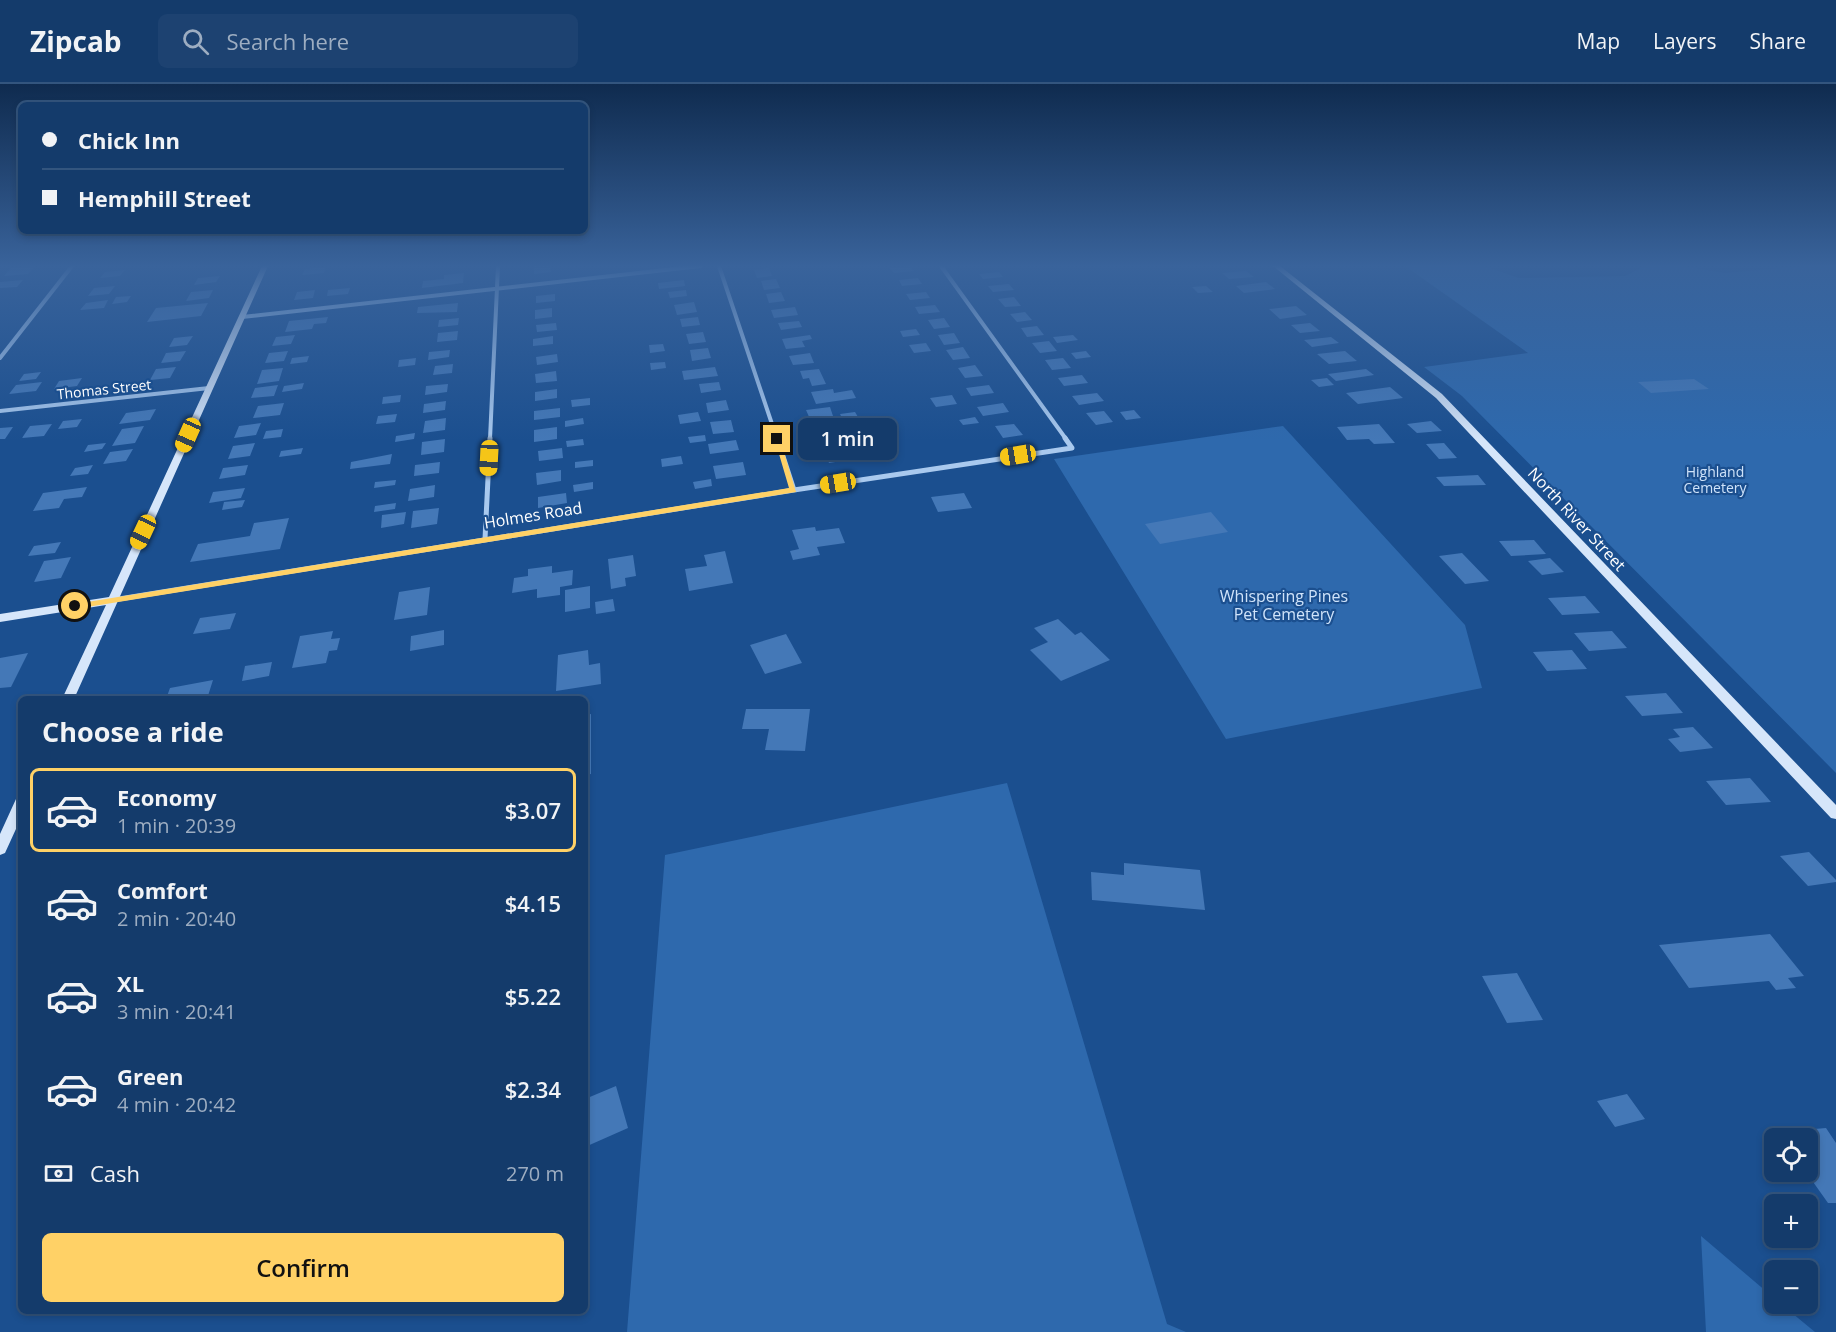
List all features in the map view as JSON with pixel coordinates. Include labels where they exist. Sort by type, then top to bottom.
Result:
[{"type":"main road","points":[[69,696],[239,324]]},
{"type":"main road","name":"North River Street","points":[[1349,324],[1439,396],[1836,813]]},
{"type":"main road","name":"Holmes Road","points":[[0,618],[113,600]]},
{"type":"main road","points":[[0,849],[18,809]]},
{"type":"street","points":[[0,358],[26,324]]},
{"type":"street","points":[[485,539],[495,324]]},
{"type":"street","points":[[738,324],[794,490]]},
{"type":"street","name":"Holmes Road","points":[[113,600],[794,490],[1072,448],[983,324]]},
{"type":"street","name":"Thomas Street","points":[[0,411],[209,388]]},
{"type":"green space","name":"Highland Cemetery","points":[[1487,324],[1836,324],[1836,773],[1462,396],[1424,367],[1528,353]]},
{"type":"green space","name":"Whispering Pines Pet Cemetery","points":[[1283,426],[1465,625],[1482,688],[1226,739],[1054,459]]},
{"type":"green space","points":[[1007,783],[1167,1324],[1186,1332],[627,1332],[665,855]]},
{"type":"green space","points":[[1701,1236],[1764,1290],[1764,1314],[1793,1314],[1815,1332],[1706,1332]]},
{"type":"building","points":[[288,324],[314,324],[312,329],[285,332]]},
{"type":"building","points":[[438,324],[458,324],[458,325],[438,327]]},
{"type":"building","points":[[556,324],[557,330],[537,332],[536,325]]},
{"type":"building","points":[[681,324],[700,325],[682,327]]},
{"type":"building","points":[[779,324],[801,324],[802,327],[781,330]]},
{"type":"building","points":[[931,324],[948,324],[950,327],[934,329]]},
{"type":"building","points":[[1312,324],[1320,331],[1300,333],[1291,325]]},
{"type":"building","points":[[1037,326],[1044,335],[1027,337],[1021,328]]},
{"type":"building","points":[[916,329],[920,335],[903,337],[900,331]]},
{"type":"building","points":[[458,331],[457,340],[437,342],[438,333]]},
{"type":"building","points":[[703,332],[706,342],[689,344],[686,334]]},
{"type":"building","points":[[954,333],[960,343],[944,345],[938,335]]},
{"type":"building","points":[[295,335],[291,344],[272,346],[276,337]]},
{"type":"building","points":[[810,335],[812,339],[802,341],[805,347],[786,349],[782,339]]},
{"type":"building","points":[[1073,335],[1078,340],[1057,343],[1053,337]]},
{"type":"building","points":[[193,336],[187,345],[169,347],[174,338]]},
{"type":"building","points":[[553,336],[553,344],[533,346],[533,339]]},
{"type":"building","points":[[1331,337],[1339,343],[1312,347],[1304,340]]},
{"type":"building","points":[[1049,341],[1057,351],[1040,353],[1032,343]]},
{"type":"building","points":[[926,343],[931,351],[914,353],[909,345]]},
{"type":"building","points":[[663,344],[665,351],[650,353],[649,345]]},
{"type":"building","points":[[963,347],[970,358],[953,360],[946,350]]},
{"type":"building","points":[[708,348],[711,358],[692,361],[690,350]]},
{"type":"building","points":[[450,350],[449,357],[428,360],[429,352]]},
{"type":"building","points":[[186,351],[180,361],[161,363],[166,353]]},
{"type":"building","points":[[288,351],[284,361],[265,363],[269,353]]},
{"type":"building","points":[[1086,351],[1091,357],[1076,359],[1071,353]]},
{"type":"building","points":[[1345,351],[1357,361],[1329,364],[1317,354]]},
{"type":"building","points":[[810,353],[814,363],[793,365],[789,356]]},
{"type":"building","points":[[557,354],[558,362],[537,365],[536,357]]},
{"type":"building","points":[[309,356],[307,362],[290,364],[292,358]]},
{"type":"building","points":[[416,358],[415,365],[398,367],[399,360]]},
{"type":"building","points":[[1063,358],[1071,368],[1052,370],[1045,360]]},
{"type":"building","points":[[665,362],[666,368],[651,370],[650,363]]},
{"type":"building","points":[[453,364],[452,373],[433,375],[435,366]]},
{"type":"building","points":[[975,365],[983,376],[965,378],[958,368]]},
{"type":"building","points":[[176,367],[170,378],[150,380],[156,369]]},
{"type":"building","points":[[715,367],[718,376],[684,380],[682,371]]},
{"type":"building","points":[[283,368],[279,381],[257,384],[262,370]]},
{"type":"building","points":[[819,369],[826,384],[812,386],[809,378],[803,379],[800,371]]},
{"type":"building","points":[[1366,369],[1374,375],[1336,381],[1328,374]]},
{"type":"building","points":[[556,371],[557,381],[536,383],[535,374]]},
{"type":"building","points":[[41,372],[36,379],[19,381],[24,374]]},
{"type":"building","points":[[1082,375],[1088,383],[1064,386],[1058,378]]},
{"type":"building","points":[[82,378],[77,386],[54,389],[59,381]]},
{"type":"building","points":[[1327,378],[1334,385],[1319,387],[1311,380]]},
{"type":"building","points":[[1694,379],[1709,389],[1651,393],[1638,382]]},
{"type":"building","points":[[42,382],[36,391],[9,394],[16,385]]},
{"type":"building","points":[[719,382],[721,390],[701,393],[699,384]]},
{"type":"building","points":[[304,383],[302,389],[282,392],[284,386]]},
{"type":"building","points":[[448,384],[447,392],[425,395],[426,386]]},
{"type":"building","points":[[278,385],[274,396],[251,398],[255,388]]},
{"type":"building","points":[[989,385],[994,393],[971,396],[966,388]]},
{"type":"building","points":[[1390,387],[1403,398],[1358,404],[1346,393]]},
{"type":"building","points":[[557,389],[557,398],[535,401],[535,392]]},
{"type":"building","points":[[833,389],[834,393],[852,390],[856,398],[816,404],[811,392]]},
{"type":"building","points":[[1097,393],[1104,401],[1079,405],[1072,396]]},
{"type":"building","points":[[401,395],[400,402],[382,404],[383,397]]},
{"type":"building","points":[[952,395],[957,404],[936,407],[930,398]]},
{"type":"building","points":[[590,398],[590,405],[572,407],[571,400]]},
{"type":"building","points":[[726,400],[729,410],[708,413],[706,403]]},
{"type":"building","points":[[446,401],[445,410],[423,413],[424,404]]},
{"type":"building","points":[[284,403],[280,415],[253,418],[258,406]]},
{"type":"building","points":[[1003,403],[1009,412],[983,416],[977,407]]},
{"type":"building","points":[[830,407],[833,416],[810,419],[806,410]]},
{"type":"building","points":[[560,408],[560,417],[534,420],[534,411]]},
{"type":"building","points":[[156,409],[150,420],[119,424],[126,413]]},
{"type":"building","points":[[1134,410],[1141,418],[1126,420],[1120,412]]},
{"type":"building","points":[[1104,411],[1113,422],[1096,425],[1086,413]]},
{"type":"building","points":[[698,412],[701,421],[680,424],[678,415]]},
{"type":"building","points":[[855,412],[858,417],[843,420],[840,414]]},
{"type":"building","points":[[397,414],[395,422],[376,424],[378,416]]},
{"type":"building","points":[[975,417],[979,423],[963,425],[959,420]]},
{"type":"building","points":[[446,418],[445,430],[423,433],[425,421]]},
{"type":"building","points":[[583,418],[584,424],[565,427],[565,421]]},
{"type":"building","points":[[82,419],[77,427],[58,429],[63,421]]},
{"type":"building","points":[[731,420],[734,432],[713,434],[710,422]]},
{"type":"building","points":[[1431,421],[1442,431],[1417,433],[1407,424]]},
{"type":"building","points":[[261,423],[256,435],[234,438],[239,426]]},
{"type":"building","points":[[52,424],[44,436],[22,438],[30,426]]},
{"type":"building","points":[[1014,424],[1023,435],[1003,438],[995,426]]},
{"type":"building","points":[[1379,424],[1395,443],[1374,444],[1369,439],[1347,440],[1337,427]]},
{"type":"building","points":[[144,426],[135,443],[112,446],[122,429]]},
{"type":"building","points":[[835,426],[839,437],[821,439],[816,428]]},
{"type":"building","points":[[13,427],[5,439],[0,439],[0,428]]},
{"type":"building","points":[[557,427],[557,439],[534,442],[534,430]]},
{"type":"building","points":[[283,429],[281,437],[263,439],[266,431]]},
{"type":"building","points":[[862,432],[865,438],[849,441],[846,435]]},
{"type":"building","points":[[415,433],[414,439],[395,442],[396,436]]},
{"type":"building","points":[[705,435],[706,441],[690,443],[688,437]]},
{"type":"building","points":[[445,439],[444,452],[421,455],[422,442]]},
{"type":"building","points":[[583,439],[584,445],[567,447],[566,441]]},
{"type":"building","points":[[736,440],[739,450],[710,454],[708,444]]},
{"type":"building","points":[[106,443],[102,449],[84,452],[88,445]]},
{"type":"building","points":[[255,443],[250,456],[228,459],[233,446]]},
{"type":"building","points":[[1444,443],[1457,458],[1439,459],[1426,444]]},
{"type":"building","points":[[842,446],[848,460],[829,463],[823,449]]},
{"type":"building","points":[[303,448],[301,454],[279,457],[281,451]]},
{"type":"building","points":[[562,448],[563,458],[539,461],[538,451]]},
{"type":"building","points":[[882,448],[886,456],[868,459],[865,451]]},
{"type":"building","points":[[133,449],[126,461],[103,464],[110,452]]},
{"type":"building","points":[[392,454],[390,464],[350,469],[351,462]]},
{"type":"building","points":[[681,456],[683,464],[662,467],[661,459]]},
{"type":"building","points":[[593,460],[593,466],[575,468],[575,462]]},
{"type":"building","points":[[440,462],[439,473],[414,476],[415,465]]},
{"type":"building","points":[[743,462],[746,475],[716,479],[713,466]]},
{"type":"building","points":[[93,465],[88,474],[70,476],[75,468]]},
{"type":"building","points":[[248,465],[245,475],[219,479],[223,468]]},
{"type":"building","points":[[561,470],[561,481],[537,485],[536,473]]},
{"type":"building","points":[[1478,475],[1486,485],[1444,486],[1436,477]]},
{"type":"building","points":[[711,479],[712,486],[695,489],[693,482]]},
{"type":"building","points":[[396,480],[395,485],[374,488],[375,482]]},
{"type":"building","points":[[593,482],[593,489],[574,492],[573,485]]},
{"type":"building","points":[[435,485],[434,497],[408,501],[410,489]]},
{"type":"building","points":[[87,487],[82,497],[64,499],[59,508],[33,511],[43,493]]},
{"type":"building","points":[[245,488],[241,498],[209,503],[213,492]]},
{"type":"building","points":[[566,493],[567,503],[538,508],[538,497]]},
{"type":"building","points":[[964,493],[972,508],[938,512],[931,497]]},
{"type":"building","points":[[245,500],[242,507],[222,510],[224,502]]},
{"type":"building","points":[[396,503],[395,509],[374,512],[375,506]]},
{"type":"building","points":[[439,508],[437,524],[411,528],[413,511]]},
{"type":"building","points":[[406,512],[404,524],[381,528],[382,515]]},
{"type":"building","points":[[1211,512],[1228,532],[1160,544],[1145,524]]},
{"type":"building","points":[[289,518],[280,549],[190,562],[198,544],[250,536],[254,523]]},
{"type":"building","points":[[815,527],[816,531],[839,528],[845,543],[817,547],[820,555],[793,560],[790,551],[799,549],[792,530]]},
{"type":"building","points":[[1534,540],[1546,554],[1511,556],[1499,541]]},
{"type":"building","points":[[61,542],[55,553],[28,556],[34,546]]},
{"type":"building","points":[[725,551],[733,583],[689,591],[685,569],[707,566],[704,555]]},
{"type":"building","points":[[1462,553],[1489,581],[1465,584],[1439,556]]},
{"type":"building","points":[[633,555],[636,576],[625,578],[626,586],[611,589],[608,559]]},
{"type":"building","points":[[71,557],[61,578],[34,582],[44,561]]},
{"type":"building","points":[[1550,558],[1564,572],[1542,575],[1528,561]]},
{"type":"building","points":[[552,566],[552,573],[573,570],[572,585],[560,587],[560,595],[537,598],[537,589],[512,593],[514,578],[528,576],[528,569]]},
{"type":"building","points":[[590,586],[590,608],[565,612],[565,590]]},
{"type":"building","points":[[430,587],[427,615],[394,620],[399,592]]},
{"type":"building","points":[[1585,596],[1600,613],[1562,615],[1548,598]]},
{"type":"building","points":[[613,599],[615,611],[596,614],[595,602]]},
{"type":"building","points":[[236,613],[230,629],[193,634],[200,618]]},
{"type":"building","points":[[1058,619],[1075,635],[1081,632],[1110,660],[1061,681],[1030,650],[1048,642],[1034,628]]},
{"type":"building","points":[[444,630],[444,645],[410,651],[411,636]]},
{"type":"building","points":[[333,631],[331,639],[340,638],[337,650],[329,651],[326,663],[292,668],[300,636]]},
{"type":"building","points":[[1612,631],[1627,648],[1589,651],[1574,633]]},
{"type":"building","points":[[786,634],[802,663],[765,674],[750,645]]},
{"type":"building","points":[[588,650],[589,665],[600,663],[601,684],[556,691],[558,655]]},
{"type":"building","points":[[1572,650],[1587,669],[1547,671],[1533,652]]},
{"type":"building","points":[[28,653],[11,687],[0,688],[0,658]]},
{"type":"building","points":[[272,662],[269,676],[242,681],[245,666]]},
{"type":"building","points":[[213,680],[208,696],[167,696],[170,688]]},
{"type":"building","points":[[1666,693],[1683,713],[1642,716],[1625,696]]},
{"type":"building","points":[[746,709],[810,709],[805,751],[765,750],[769,729],[742,729]]},
{"type":"building","points":[[588,714],[591,714],[591,774],[588,774]]},
{"type":"building","points":[[1693,727],[1713,748],[1680,752],[1668,739],[1680,737],[1673,729]]},
{"type":"building","points":[[1750,778],[1771,802],[1726,805],[1706,781]]},
{"type":"building","points":[[1809,852],[1836,882],[1808,886],[1780,856]]},
{"type":"building","points":[[1124,863],[1200,870],[1205,910],[1092,900],[1091,872],[1124,875]]},
{"type":"building","points":[[1770,934],[1804,976],[1788,978],[1796,988],[1776,990],[1769,981],[1689,988],[1659,945]]},
{"type":"building","points":[[1517,973],[1543,1020],[1507,1023],[1482,976]]},
{"type":"building","points":[[616,1086],[628,1128],[588,1146],[588,1098]]},
{"type":"building","points":[[1627,1094],[1645,1119],[1615,1127],[1597,1101]]},
{"type":"building","points":[[1826,1128],[1836,1143],[1836,1203],[1828,1203],[1813,1182],[1818,1182],[1818,1129]]},
{"type":"route","points":[[75,606],[794,490],[777,439]]}]
